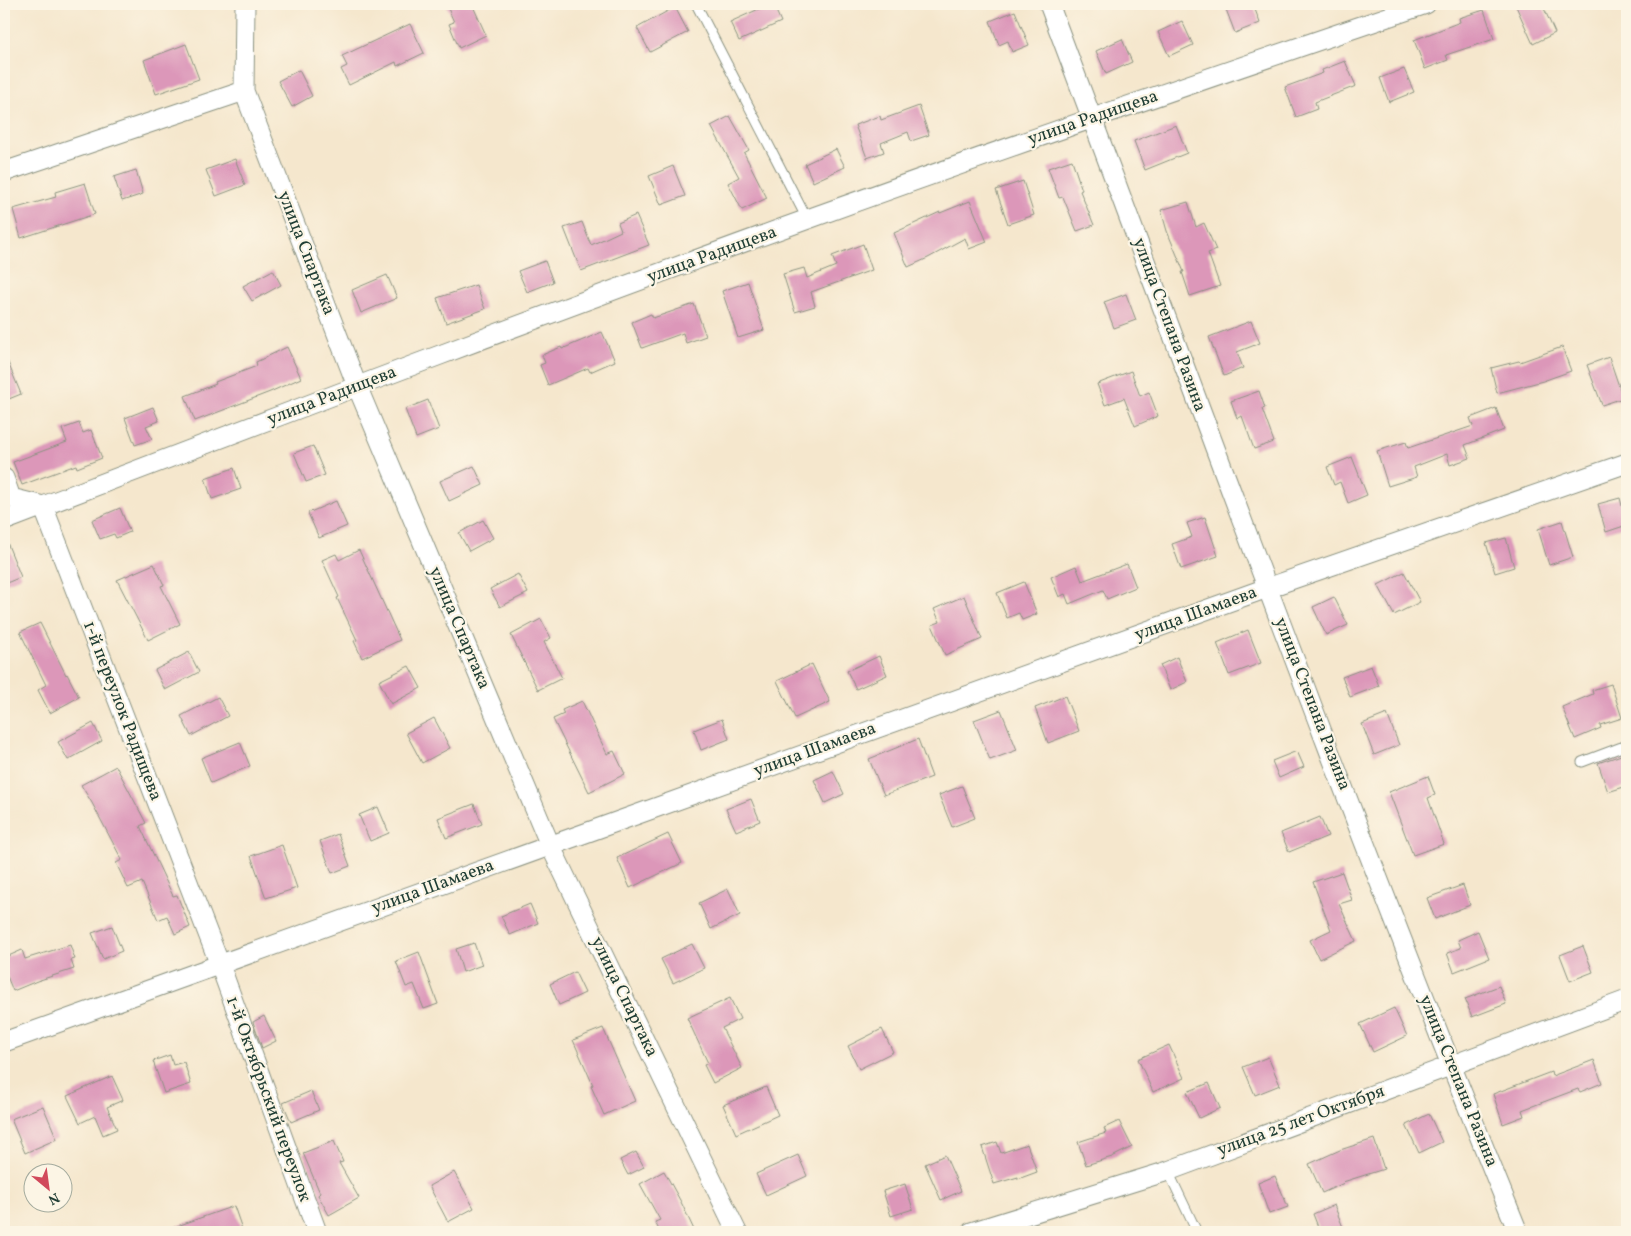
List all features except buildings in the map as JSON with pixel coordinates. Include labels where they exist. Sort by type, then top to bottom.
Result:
[{"type":"street","name":"улица Спартака","points":[[245,4],[244,91],[358,386],[550,845],[737,1232]]},
{"type":"street","name":"улица Степана Разина","points":[[1049,4],[1450,1066],[1518,1232]]},
{"type":"street","name":"улица Радищева","points":[[4,521],[358,386],[807,219],[1092,118],[1426,4]]},
{"type":"street","points":[[4,172],[244,91]]},
{"type":"street","name":"улица Шамаева","points":[[4,1042],[1268,588],[1627,464]]},
{"type":"street","points":[[4,478],[11,498],[43,506]]},
{"type":"street","name":"1-й переулок Радищева","points":[[43,506],[220,965]]},
{"type":"street","name":"1-й Октябрьский переулок","points":[[220,965],[317,1232]]},
{"type":"street","name":"улица 25 лет Октября","points":[[971,1232],[1168,1171],[1627,1000]]},
{"type":"lane","points":[[696,4],[807,219]]},
{"type":"lane","points":[[1582,762],[1627,745]]},
{"type":"lane","points":[[1168,1171],[1197,1232]]}]
